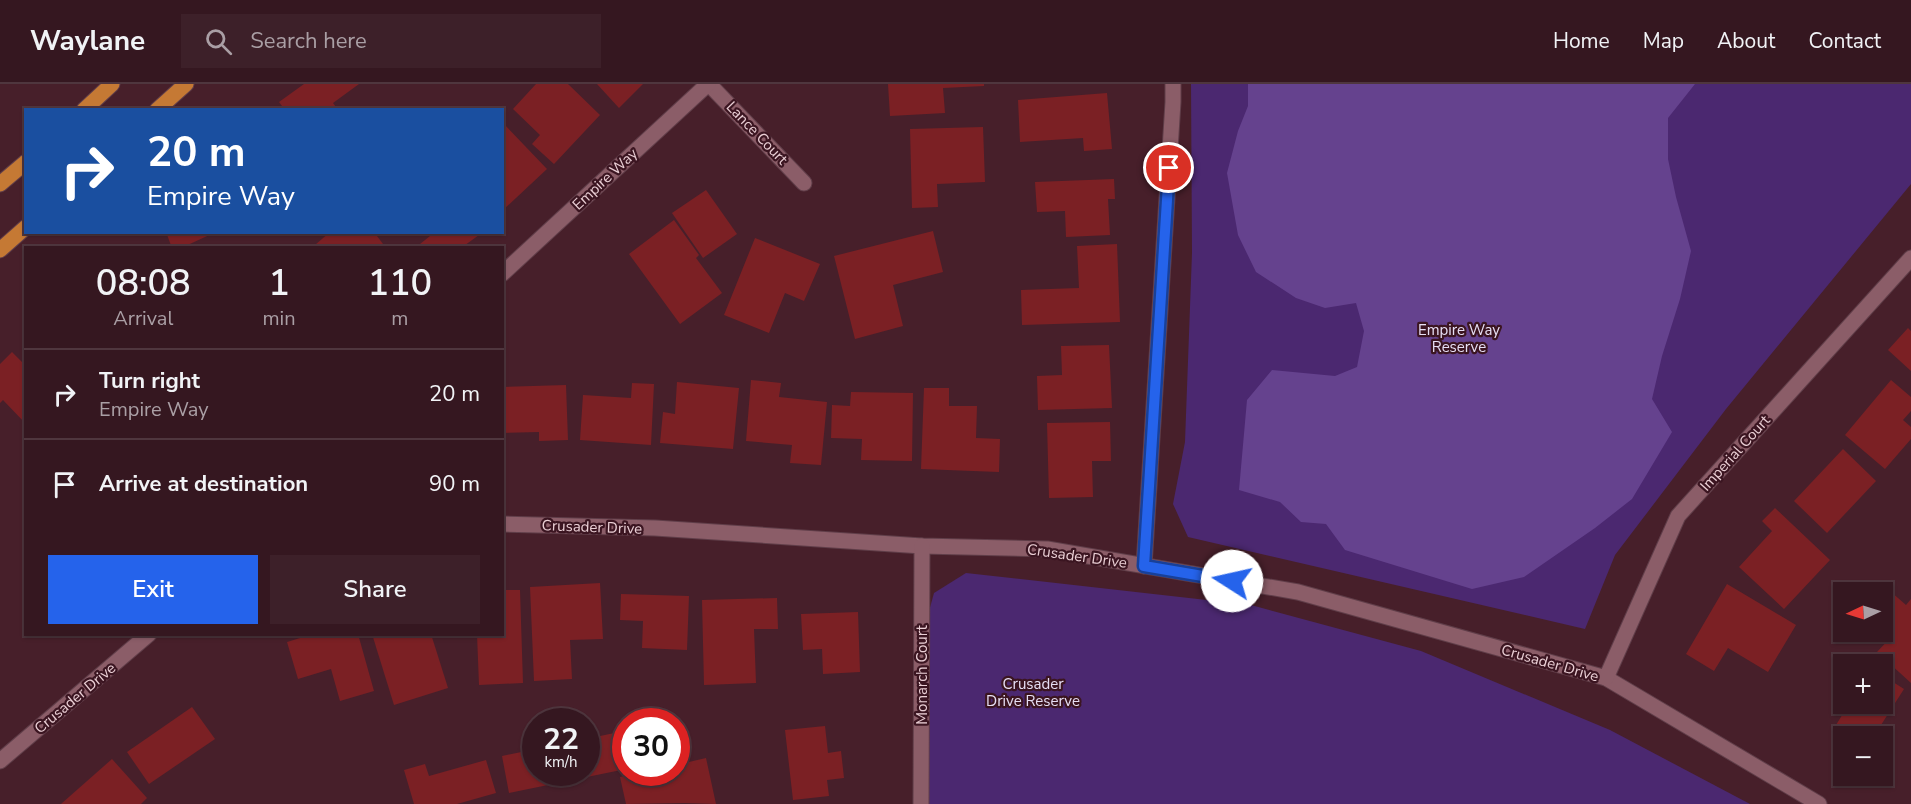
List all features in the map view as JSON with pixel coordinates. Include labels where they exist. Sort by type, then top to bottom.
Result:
[{"type":"main road","points":[[86,108],[112,84]]},
{"type":"main road","points":[[159,108],[186,84]]},
{"type":"main road","points":[[0,184],[24,164]]},
{"type":"main road","points":[[0,250],[24,229]]},
{"type":"street","name":"Lance Court","points":[[709,84],[804,183]]},
{"type":"street","name":"Empire Way","points":[[504,272],[709,84]]},
{"type":"street","points":[[1144,566],[1173,84]]},
{"type":"street","name":"Imperial Court","points":[[1606,678],[1678,516],[1911,258]]},
{"type":"street","name":"Crusader Drive","points":[[504,524],[655,528],[922,546],[1047,549],[1298,592],[1606,678],[1819,804]]},
{"type":"street","name":"Monarch Court","points":[[921,804],[922,546]]},
{"type":"street","name":"Crusader Drive","points":[[0,761],[147,636]]},
{"type":"green space","name":"Empire Way Reserve","points":[[1191,84],[1911,84],[1911,184],[1726,409],[1615,555],[1585,629],[1188,537],[1173,504],[1185,442],[1192,253]]},
{"type":"green space","name":"Empire Way Reserve","points":[[1248,84],[1695,84],[1668,118],[1668,159],[1691,251],[1652,399],[1672,432],[1632,499],[1595,528],[1524,577],[1472,589],[1345,550],[1326,524],[1301,522],[1280,502],[1239,490],[1247,400],[1272,370],[1335,376],[1357,367],[1364,331],[1356,303],[1325,308],[1296,298],[1256,272],[1238,235],[1227,173],[1238,131],[1248,106]]},
{"type":"green space","name":"Crusader Drive Reserve","points":[[966,573],[1251,605],[1421,651],[1610,730],[1750,804],[922,804],[920,644],[934,593]]},
{"type":"building","points":[[304,84],[359,84],[333,103],[337,108],[284,108],[279,102]]},
{"type":"building","points":[[536,84],[568,84],[600,115],[554,164],[532,144],[540,135],[513,109]]},
{"type":"building","points":[[597,84],[643,84],[619,108]]},
{"type":"building","points":[[888,84],[984,84],[984,86],[943,88],[945,113],[890,116]]},
{"type":"building","points":[[1107,93],[1112,149],[1084,151],[1083,138],[1020,142],[1018,100]]},
{"type":"building","points":[[504,124],[547,169],[504,209]]},
{"type":"building","points":[[983,127],[985,182],[937,184],[938,207],[912,208],[910,129]]},
{"type":"building","points":[[1114,179],[1115,199],[1108,199],[1110,235],[1066,237],[1065,211],[1037,212],[1035,182]]},
{"type":"building","points":[[706,190],[737,234],[703,258],[672,213]]},
{"type":"building","points":[[674,220],[699,255],[696,258],[722,293],[680,324],[629,254]]},
{"type":"building","points":[[933,231],[943,272],[893,285],[903,326],[855,339],[834,256]]},
{"type":"building","points":[[167,234],[212,234],[185,246],[171,246]]},
{"type":"building","points":[[328,234],[376,234],[384,246],[316,246]]},
{"type":"building","points":[[429,234],[479,235],[464,246],[418,246],[430,236]]},
{"type":"building","points":[[755,238],[820,264],[804,301],[785,293],[769,333],[724,315]]},
{"type":"building","points":[[1117,244],[1120,322],[1022,325],[1021,290],[1079,288],[1077,246]]},
{"type":"building","points":[[1908,328],[1911,331],[1911,371],[1888,350]]},
{"type":"building","points":[[1109,345],[1112,408],[1038,410],[1037,376],[1062,375],[1061,346]]},
{"type":"building","points":[[12,352],[24,364],[24,422],[3,400],[0,403],[0,364]]},
{"type":"building","points":[[751,380],[781,383],[779,397],[827,402],[821,465],[790,463],[792,445],[746,441]]},
{"type":"building","points":[[1891,380],[1911,397],[1911,411],[1903,420],[1911,427],[1911,439],[1885,469],[1845,435]]},
{"type":"building","points":[[677,382],[739,388],[733,449],[660,443],[663,412],[675,414]]},
{"type":"building","points":[[632,383],[654,384],[651,445],[580,440],[583,395],[631,398]]},
{"type":"building","points":[[566,385],[568,440],[539,441],[539,432],[504,433],[504,387]]},
{"type":"building","points":[[924,388],[949,388],[949,406],[977,406],[976,438],[1000,439],[999,472],[921,469]]},
{"type":"building","points":[[851,392],[913,393],[912,461],[861,460],[862,439],[831,438],[832,405],[850,406]]},
{"type":"building","points":[[1110,422],[1111,461],[1092,461],[1093,497],[1049,498],[1047,423]]},
{"type":"building","points":[[1843,449],[1876,481],[1827,533],[1794,501]]},
{"type":"building","points":[[1775,508],[1830,560],[1784,609],[1739,567],[1772,531],[1762,521]]},
{"type":"building","points":[[600,583],[603,639],[570,640],[572,679],[534,681],[530,587]]},
{"type":"building","points":[[1727,584],[1796,625],[1768,672],[1728,648],[1714,671],[1686,654]]},
{"type":"building","points":[[504,590],[520,590],[523,683],[479,685],[477,636],[504,636]]},
{"type":"building","points":[[621,594],[689,596],[687,650],[642,648],[643,621],[620,620]]},
{"type":"building","points":[[1893,594],[1906,605],[1911,599],[1911,683],[1893,667],[1893,654],[1877,652],[1886,642],[1893,642]]},
{"type":"building","points":[[777,598],[778,629],[754,629],[756,683],[704,685],[702,600]]},
{"type":"building","points":[[858,612],[860,672],[823,674],[822,649],[803,650],[801,614]]},
{"type":"building","points":[[306,636],[359,636],[374,691],[340,701],[331,669],[298,679],[287,642]]},
{"type":"building","points":[[373,636],[432,636],[448,688],[394,705]]},
{"type":"building","points":[[1893,682],[1904,689],[1893,706]]},
{"type":"building","points":[[192,707],[215,739],[149,784],[127,752]]},
{"type":"building","points":[[1843,714],[1888,714],[1880,726],[1836,725]]},
{"type":"building","points":[[825,726],[828,753],[841,751],[844,778],[827,780],[829,796],[793,800],[785,730]]},
{"type":"building","points":[[612,733],[612,772],[600,774],[600,736]]},
{"type":"building","points":[[522,752],[522,786],[543,786],[509,793],[502,756]]},
{"type":"building","points":[[706,758],[716,804],[626,804],[622,786],[690,786],[690,762]]},
{"type":"building","points":[[112,759],[147,798],[141,804],[61,804]]},
{"type":"building","points":[[486,760],[496,793],[457,804],[414,804],[404,770],[425,764],[429,776]]},
{"type":"route","points":[[1169,168],[1144,566],[1232,581]]}]
